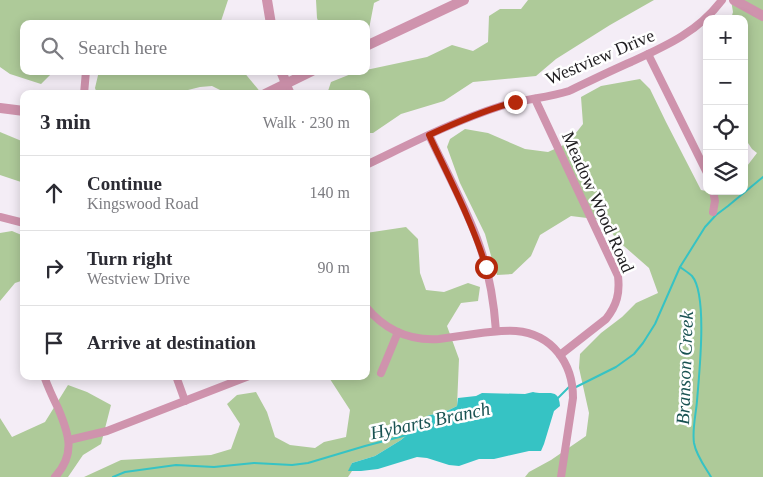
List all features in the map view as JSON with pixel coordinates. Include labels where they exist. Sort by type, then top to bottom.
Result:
[{"type":"street","points":[[267,0],[270,20]]},
{"type":"street","points":[[370,44],[464,0]]},
{"type":"street","name":"Westview Drive","points":[[370,162],[453,124],[494,108],[569,91],[672,43],[695,28],[722,0]]},
{"type":"street","points":[[734,0],[763,16]]},
{"type":"street","points":[[648,54],[703,164]]},
{"type":"street","points":[[84,90],[86,75]]},
{"type":"street","points":[[283,75],[289,90]]},
{"type":"street","points":[[273,90],[304,75]]},
{"type":"street","name":"Meadow Wood Road","points":[[535,99],[618,276],[619,285],[616,303],[612,312],[606,319],[560,355]]},
{"type":"street","points":[[0,108],[20,110]]},
{"type":"street","points":[[429,135],[479,244],[492,294],[496,332]]},
{"type":"street","points":[[713,212],[714,195]]},
{"type":"street","points":[[0,217],[20,222]]},
{"type":"street","points":[[370,311],[378,320],[398,332],[411,337],[430,340],[516,331],[534,335],[550,345],[560,355],[568,370],[573,388],[561,477]]},
{"type":"street","points":[[381,372],[398,332]]},
{"type":"street","points":[[46,380],[65,425],[69,440],[67,459],[55,477]]},
{"type":"street","points":[[177,380],[185,401]]},
{"type":"street","points":[[69,440],[107,431],[239,380]]},
{"type":"green space","points":[[0,0],[228,0],[221,20],[20,20],[20,75],[50,75],[41,84],[10,74],[0,67]]},
{"type":"green space","points":[[316,0],[380,0],[374,3],[370,24],[370,20],[318,20]]},
{"type":"green space","points":[[528,0],[654,0],[556,59],[536,76],[473,82],[444,101],[401,114],[373,133],[370,133],[370,90],[328,90],[331,82],[348,75],[370,75],[370,69],[427,57],[452,45],[473,51],[488,42],[489,16],[500,9],[521,9]]},
{"type":"green space","points":[[731,0],[763,0],[763,477],[525,477],[529,472],[551,460],[586,436],[589,413],[579,368],[580,354],[636,303],[658,293],[649,268],[617,240],[603,220],[571,216],[540,235],[531,256],[512,274],[497,275],[485,234],[460,183],[447,147],[450,139],[465,129],[488,133],[525,149],[548,152],[568,143],[583,124],[581,97],[601,86],[640,79],[650,89],[701,190],[703,190],[703,195],[748,195],[748,165],[757,153],[748,143],[748,15],[732,15]]},
{"type":"green space","points":[[98,75],[246,75],[259,90],[220,90],[212,86],[188,90],[96,90]]},
{"type":"green space","points":[[0,132],[20,140],[20,182],[0,175]]},
{"type":"green space","points":[[406,227],[418,239],[420,273],[426,290],[444,292],[468,283],[480,287],[478,301],[461,303],[447,326],[459,359],[457,406],[427,416],[401,440],[375,456],[352,463],[349,471],[352,471],[348,477],[84,477],[121,460],[211,455],[231,449],[240,424],[227,404],[237,395],[256,392],[267,412],[275,437],[290,445],[315,448],[324,442],[346,437],[350,410],[331,380],[370,380],[370,232]]},
{"type":"green space","points":[[12,231],[20,234],[20,281],[15,283],[0,301],[0,233]]},
{"type":"green space","points":[[68,385],[87,392],[111,405],[101,444],[83,455],[68,477],[0,477],[0,418],[12,437],[45,422]]},
{"type":"water","points":[[533,392],[554,394],[559,400],[560,406],[554,411],[541,451],[529,451],[494,459],[479,459],[459,466],[417,457],[378,469],[348,471],[352,463],[375,456],[401,440],[427,416],[457,406],[458,398],[476,396],[482,393],[525,394]]},
{"type":"waterway","name":"Hybarts Branch","points":[[574,388],[616,367],[634,354],[655,324],[680,267],[705,227],[716,215],[763,177]]},
{"type":"waterway","name":"Branson Creek","points":[[680,267],[692,276],[697,286],[700,300],[701,355],[694,443],[701,461],[711,477]]},
{"type":"waterway","name":"Hybarts Branch","points":[[557,399],[570,387]]},
{"type":"waterway","name":"Hybarts Branch","points":[[113,477],[125,472],[176,465],[214,467],[254,463],[292,465],[308,463],[407,435]]},
{"type":"route","points":[[486,267],[465,210],[429,135],[479,114],[515,102]]}]
